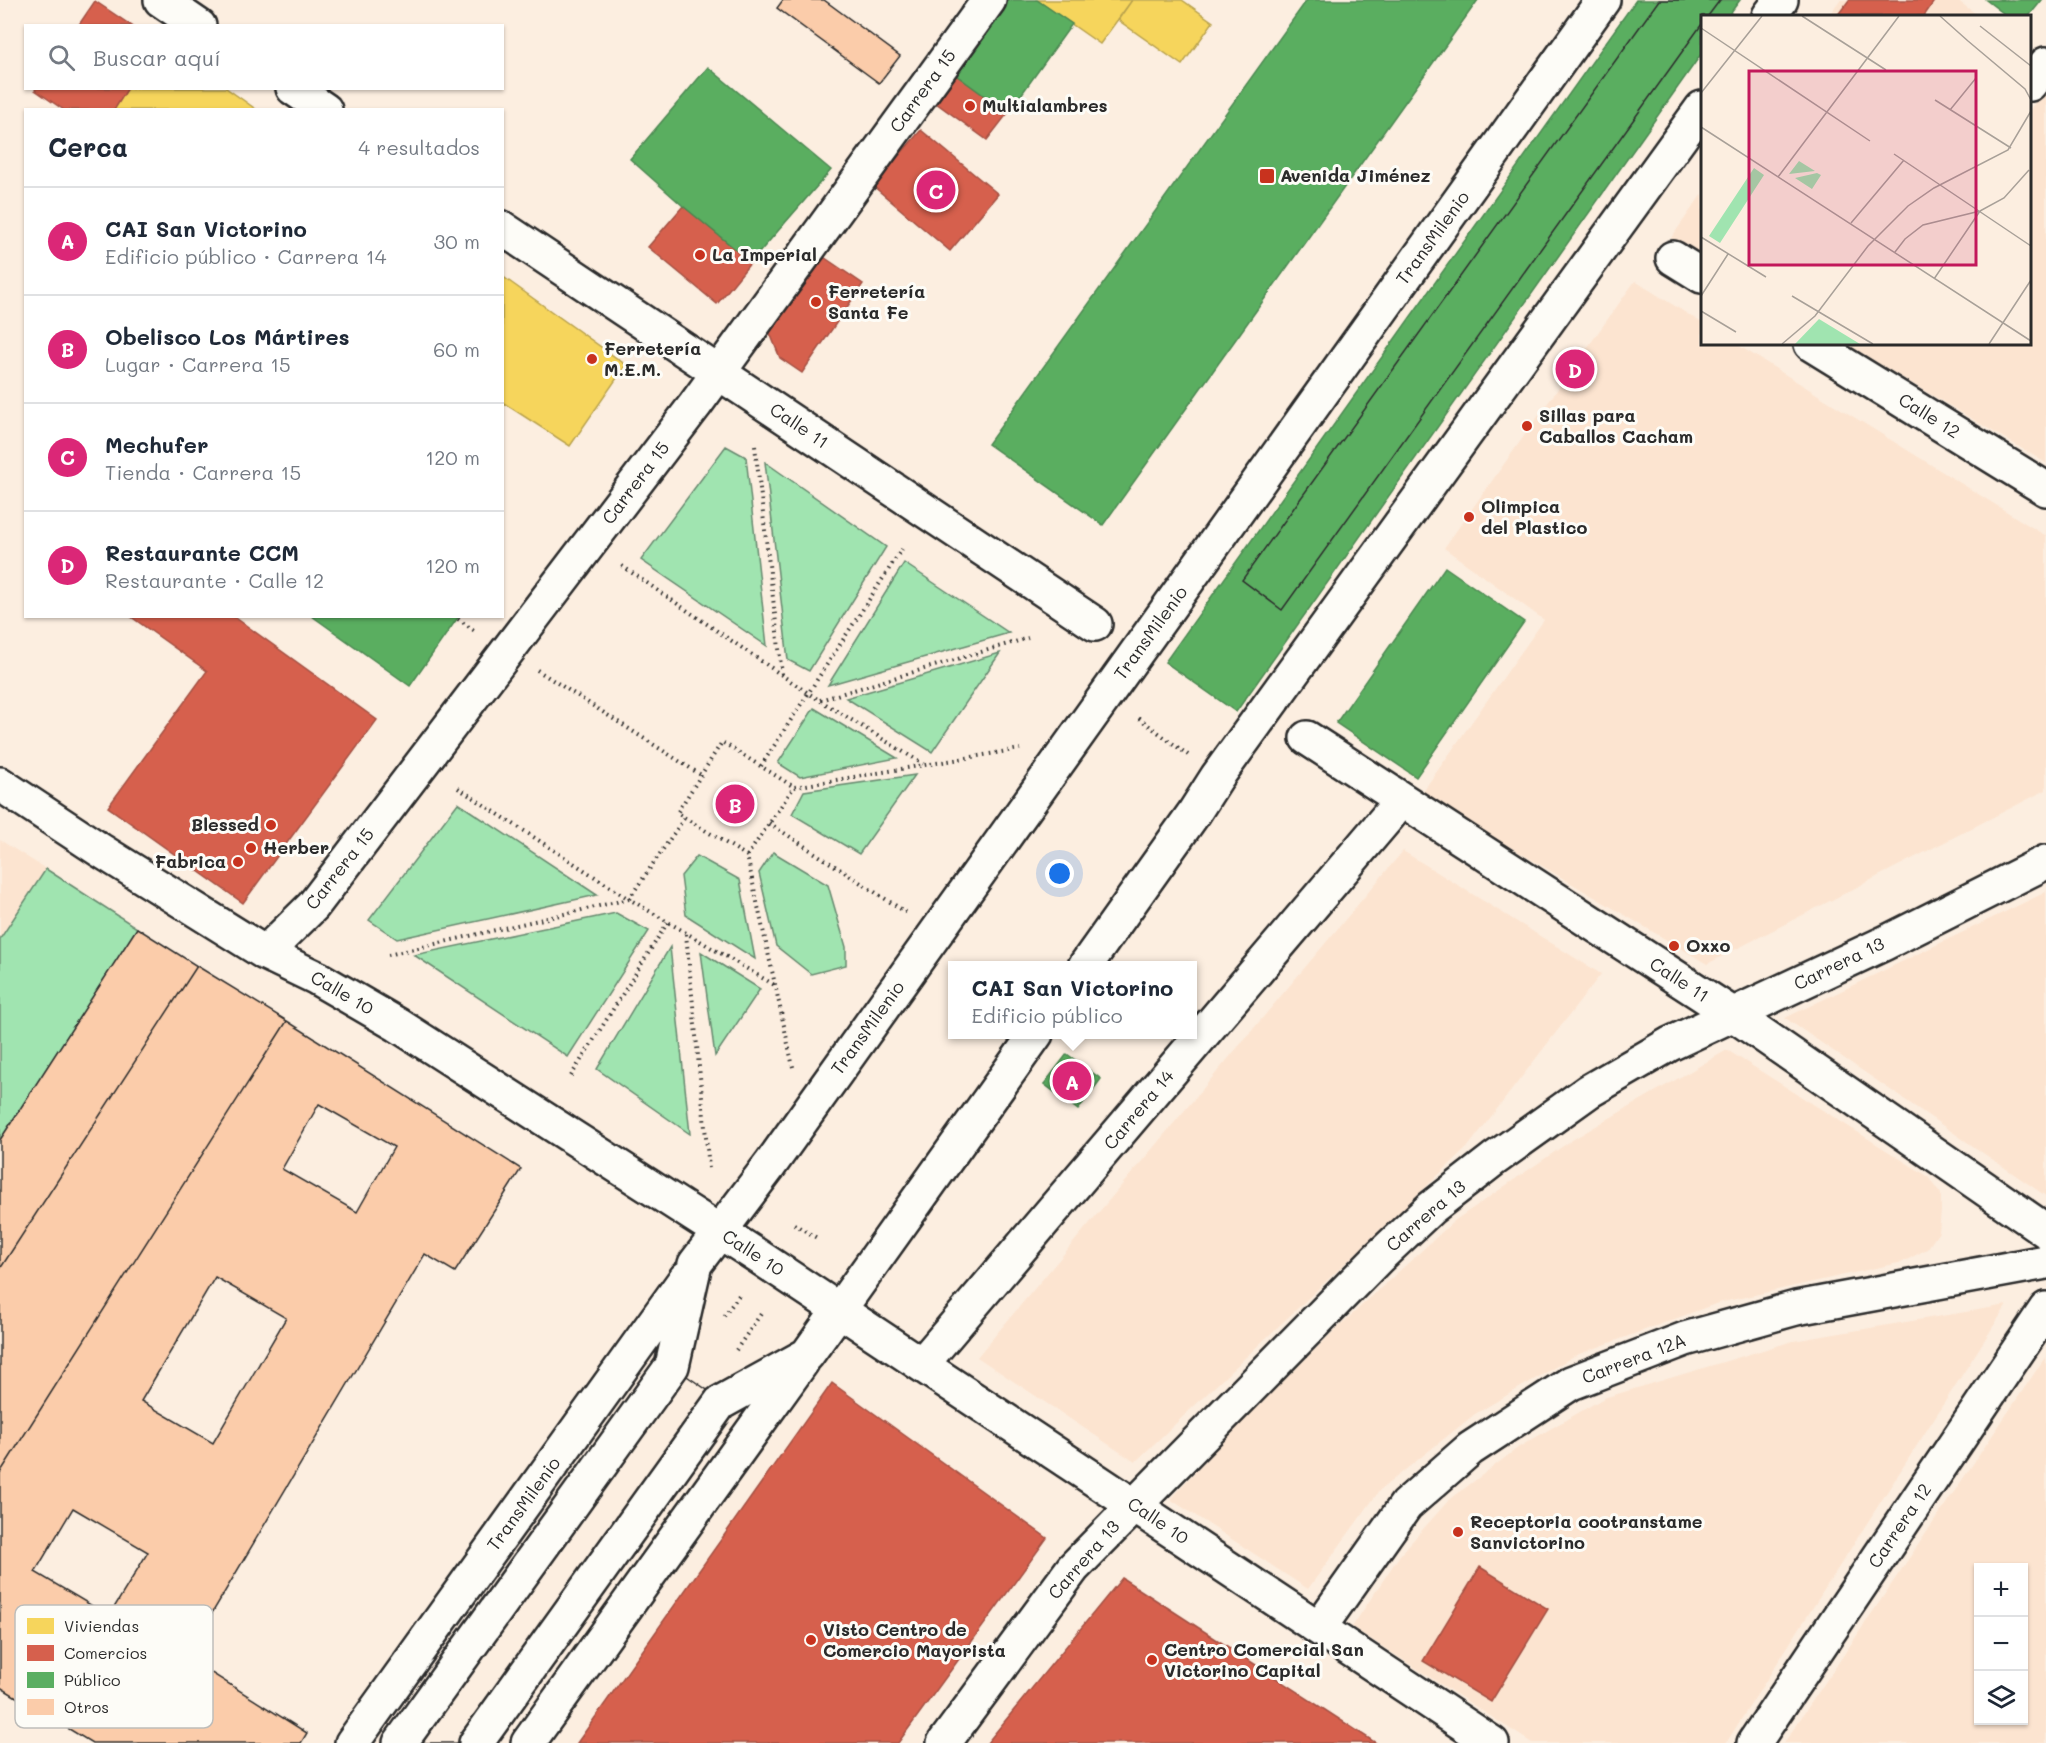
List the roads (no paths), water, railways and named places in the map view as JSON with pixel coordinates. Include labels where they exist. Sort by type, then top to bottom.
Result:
[{"type":"street","points":[[161,0],[196,24]]},
{"type":"street","name":"Carrera 15","points":[[265,953],[313,906],[508,651],[719,373],[989,0]]},
{"type":"street","name":"TransMilenio","points":[[352,1743],[695,1264],[777,1156],[1603,0]]},
{"type":"street","points":[[1770,15],[1781,0]]},
{"type":"street","points":[[2031,83],[2046,64]]},
{"type":"street","points":[[296,90],[322,108]]},
{"type":"street","points":[[1089,961],[1217,777],[1701,109]]},
{"type":"street","name":"Calle 11","points":[[504,229],[1095,624]]},
{"type":"street","points":[[1673,258],[1701,275]]},
{"type":"street","name":"Calle 12","points":[[1813,345],[2046,489]]},
{"type":"street","name":"Calle 11","points":[[1307,738],[1734,1015],[2046,1231]]},
{"type":"street","name":"Calle 10","points":[[0,784],[100,850],[265,953],[317,978],[398,1026],[840,1309],[1492,1743]]},
{"type":"street","name":"Carrera 14","points":[[922,1364],[1402,800]]},
{"type":"street","name":"Carrera 13","points":[[944,1743],[1073,1568],[1379,1257],[1431,1208],[1590,1091],[1670,1044],[2046,862]]},
{"type":"street","points":[[528,1743],[1033,1039]]},
{"type":"street","name":"Carrera 12A","points":[[1319,1628],[1406,1505],[1470,1449],[1571,1383],[1685,1339],[1796,1308],[2046,1262]]},
{"type":"street","name":"TransMilenio","points":[[400,1743],[672,1366],[695,1264]]},
{"type":"street","name":"Carrera 12","points":[[1754,1743],[2046,1309]]},
{"type":"street","points":[[476,1743],[720,1403],[807,1355]]},
{"type":"place","name":"Multialambres","points":[[970,106]]},
{"type":"place","name":"Avenida Jiménez","points":[[1267,176]]},
{"type":"place","name":"Mechufer","points":[[936,190]]},
{"type":"place","name":"La Imperial","points":[[700,255]]},
{"type":"place","name":"Ferretería Santa Fe","points":[[816,302]]},
{"type":"place","name":"Ferretería M.E.M.","points":[[592,359]]},
{"type":"place","name":"Restaurante CCM","points":[[1575,369]]},
{"type":"place","name":"Sillas para Caballos Cacham","points":[[1527,426]]},
{"type":"place","name":"Olimpica del Plastico","points":[[1469,517]]},
{"type":"place","name":"Obelisco Los Mártires","points":[[735,804]]},
{"type":"place","name":"Blessed","points":[[271,825]]},
{"type":"place","name":"Herber","points":[[251,848]]},
{"type":"place","name":"Fabrica","points":[[238,862]]},
{"type":"place","name":"Oxxo","points":[[1674,946]]},
{"type":"place","name":"CAI San Victorino","points":[[1072,1081]]},
{"type":"place","name":"Receptoria cootranstame Sanvictorino","points":[[1458,1532]]},
{"type":"place","name":"Visto Centro de Comercio Mayorista","points":[[811,1640]]},
{"type":"place","name":"Centro Comercial San Victorino Capital","points":[[1152,1660]]}]
